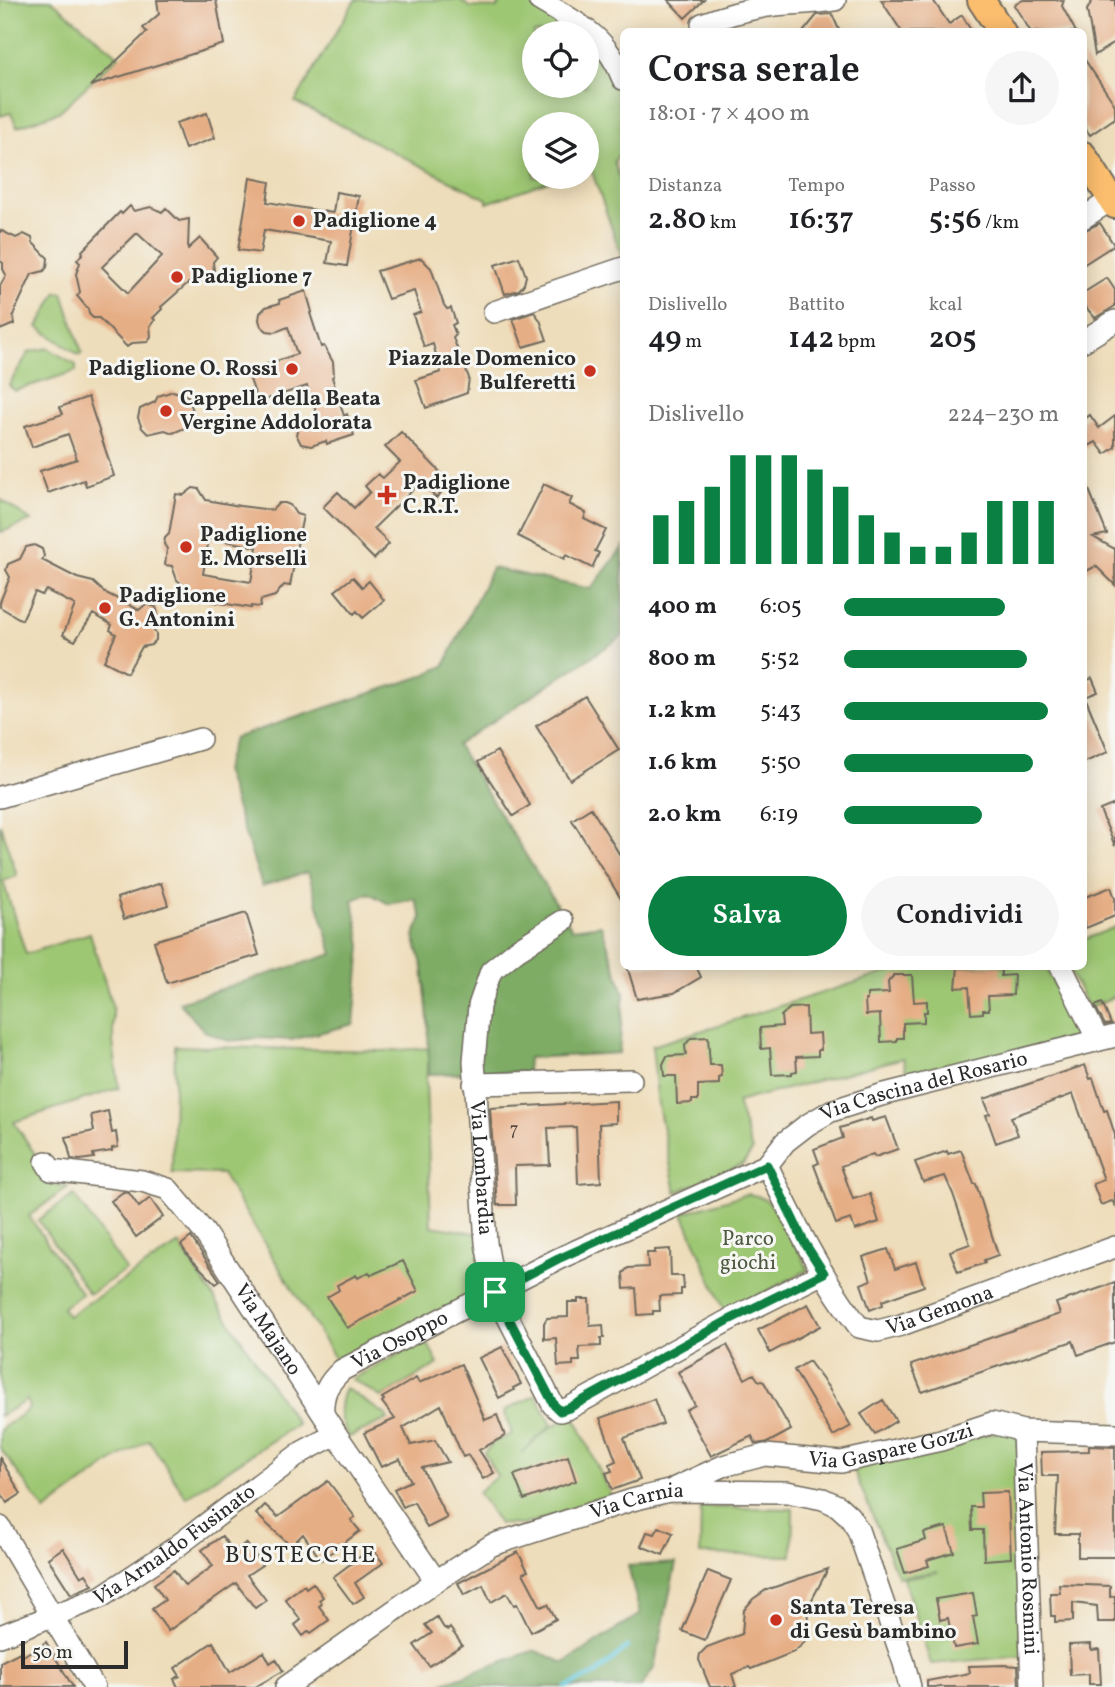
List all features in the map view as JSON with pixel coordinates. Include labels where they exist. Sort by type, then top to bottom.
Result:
[{"type":"main road","points":[[981,0],[999,28]]},
{"type":"main road","points":[[1087,161],[1113,202]]},
{"type":"street","points":[[539,0],[581,26],[607,47],[620,73]]},
{"type":"street","points":[[702,24],[727,15],[769,6],[835,0]]},
{"type":"street","points":[[1087,216],[1113,202]]},
{"type":"street","points":[[494,312],[620,269]]},
{"type":"street","points":[[1087,338],[1115,321]]},
{"type":"street","points":[[0,797],[200,739]]},
{"type":"street","name":"Via Lombardia","points":[[563,921],[517,950],[491,971],[480,1006],[474,1084],[486,1243],[495,1292],[554,1405],[560,1411],[569,1408],[729,1320],[824,1273]]},
{"type":"street","name":"Via Cascina del Rosario","points":[[767,1165],[785,1142],[831,1111],[881,1095],[1107,1038],[1063,970]]},
{"type":"street","name":"Via Lombardia","points":[[474,1084],[631,1080]]},
{"type":"street","name":"Via Majano","points":[[46,1162],[51,1170],[142,1181],[168,1189],[204,1232],[436,1581]]},
{"type":"street","name":"Via Gemona","points":[[767,1165],[804,1242],[859,1327],[878,1331],[901,1325],[1115,1247]]},
{"type":"street","name":"Via Osoppo","points":[[323,1413],[322,1397],[330,1382],[342,1370],[558,1259],[767,1165]]},
{"type":"street","name":"Via Gaspare Gozzi","points":[[669,1491],[723,1466],[765,1455],[841,1462],[942,1440],[992,1423],[1023,1431],[1115,1434]]},
{"type":"street","name":"Via Antonio Rosmini","points":[[1023,1431],[1032,1687]]},
{"type":"street","name":"Via Arnaldo Fusinato","points":[[0,1636],[101,1597],[172,1550],[302,1452],[336,1434]]},
{"type":"street","name":"Via Carnia","points":[[286,1687],[436,1581],[492,1545],[632,1500],[669,1491],[787,1492],[823,1499],[838,1506],[858,1530],[910,1687]]},
{"type":"street","points":[[0,1527],[94,1687]]},
{"type":"green space","points":[[0,0],[51,0],[119,56],[59,112],[17,127],[11,113],[0,116]]},
{"type":"green space","points":[[355,0],[460,0],[470,7],[497,8],[502,0],[526,0],[563,21],[522,21],[522,98],[599,98],[599,53],[607,65],[620,100],[620,154],[614,161],[620,180],[620,251],[598,189],[599,112],[522,112],[522,189],[526,189],[487,203],[487,199],[295,102]]},
{"type":"green space","points":[[57,292],[63,293],[82,353],[79,355],[38,327]]},
{"type":"green space","points":[[48,348],[76,365],[76,371],[14,391],[9,385],[29,352]]},
{"type":"green space","points":[[0,499],[31,521],[1,532]]},
{"type":"green space","points":[[620,551],[620,638],[457,745],[572,929],[601,925],[624,993],[619,1053],[528,1058],[527,1072],[429,1074],[428,1019],[423,968],[414,936],[422,918],[415,899],[389,904],[369,893],[353,900],[361,945],[354,1024],[291,1040],[259,1038],[229,1041],[204,1031],[179,1002],[333,954],[308,872],[262,886],[224,770],[234,738],[420,677],[444,666],[492,568],[591,589]]},
{"type":"green space","points":[[0,824],[17,876],[3,881],[26,954],[90,933],[113,1009],[113,1042],[119,1088],[14,1122],[42,1165],[46,1183],[68,1187],[29,1216],[82,1294],[62,1308],[68,1316],[179,1244],[297,1424],[186,1497],[149,1440],[113,1461],[45,1511],[0,1448],[0,1430],[29,1409],[27,1400],[0,1416]]},
{"type":"green space","points":[[1115,927],[1115,996],[1089,1008],[1069,970],[1087,970],[1087,938]]},
{"type":"green space","points":[[895,970],[1047,970],[1079,1033],[1075,1039],[914,1073],[906,1071],[903,1058],[737,1102],[752,1151],[743,1164],[676,1192],[658,1105],[652,1046]]},
{"type":"green space","points":[[175,1046],[383,1051],[429,1048],[426,1080],[431,1226],[481,1234],[495,1292],[342,1370],[222,1174],[172,1173]]},
{"type":"green space","name":"Parco giochi","points":[[746,1194],[762,1198],[773,1207],[808,1270],[725,1313],[683,1213]]},
{"type":"green space","points":[[74,1195],[126,1270],[89,1294],[38,1220]]},
{"type":"green space","points":[[426,1340],[438,1364],[381,1397],[352,1379]]},
{"type":"green space","points":[[345,1388],[388,1419],[349,1437],[340,1413]]},
{"type":"green space","points":[[536,1395],[552,1425],[521,1453],[552,1426],[574,1415],[612,1498],[522,1525],[499,1524],[478,1492],[497,1476],[484,1453],[494,1442],[512,1434],[504,1411]]},
{"type":"green space","points":[[1019,1427],[1023,1656],[931,1664],[903,1578],[938,1572],[898,1577],[852,1466]]},
{"type":"green space","points":[[701,1507],[793,1509],[792,1556],[700,1554]]},
{"type":"green space","points":[[676,1563],[654,1668],[641,1687],[433,1687],[535,1650],[564,1663],[640,1614],[628,1566]]},
{"type":"building","points":[[157,0],[216,0],[224,44],[90,86],[147,32],[143,28],[159,14]]},
{"type":"building","points":[[668,0],[704,0],[685,18]]},
{"type":"building","points":[[881,0],[933,0],[949,24],[962,15],[970,28],[899,28]]},
{"type":"building","points":[[1023,0],[1064,0],[1062,6],[1074,28],[1028,28],[1014,5]]},
{"type":"building","points":[[1093,0],[1115,0],[1115,42],[1095,55],[1087,10]]},
{"type":"building","points":[[832,14],[838,28],[806,28],[817,15]]},
{"type":"building","points":[[1087,63],[1115,105],[1115,118],[1090,135],[1087,131]]},
{"type":"building","points":[[207,113],[215,138],[185,149],[176,123]]},
{"type":"building","name":"Padiglione 4","points":[[250,178],[270,182],[267,202],[333,213],[336,192],[359,196],[347,266],[327,263],[331,241],[264,230],[260,253],[238,250]]},
{"type":"building","name":"Padiglione 7","points":[[130,206],[134,211],[151,207],[162,212],[166,208],[179,221],[189,219],[188,249],[200,238],[217,257],[213,262],[214,271],[210,278],[202,281],[196,278],[161,307],[150,326],[151,336],[148,342],[132,343],[127,347],[99,318],[93,318],[89,314],[77,296],[80,292],[76,274],[80,263],[77,260],[82,251],[120,212],[122,214]],"holes":[[[137,233],[162,256],[128,293],[102,267]]]},
{"type":"building","points":[[1100,223],[1114,245],[1087,262],[1087,229]]},
{"type":"building","points":[[0,230],[16,238],[24,234],[32,238],[33,243],[48,258],[44,271],[32,274],[13,315],[14,324],[0,330],[0,286],[6,275],[0,261]]},
{"type":"building","points":[[519,257],[526,276],[524,284],[519,290],[505,294],[495,265]]},
{"type":"building","points":[[421,258],[431,268],[444,305],[447,309],[451,308],[456,323],[452,325],[456,335],[453,338],[469,378],[467,393],[426,408],[416,380],[441,372],[433,344],[424,347],[413,315],[421,312],[414,291],[388,299],[377,271]]},
{"type":"building","points":[[1107,278],[1115,290],[1115,306],[1095,318],[1087,309],[1087,290]]},
{"type":"building","name":"Padiglione O. Rossi","points":[[306,291],[321,347],[324,346],[333,362],[332,377],[344,416],[347,414],[354,435],[311,446],[301,444],[296,434],[302,422],[318,417],[307,386],[258,402],[247,371],[297,354],[288,327],[275,332],[267,331],[261,326],[260,313],[266,307],[280,303],[279,300]]},
{"type":"building","points":[[534,312],[547,340],[523,347],[513,319]]},
{"type":"building","name":"Cappella della Beata Vergine Addolorata","points":[[173,391],[188,396],[194,414],[187,427],[173,433],[165,430],[148,434],[138,418],[140,409],[155,402],[158,396]]},
{"type":"building","points":[[88,397],[114,476],[86,486],[84,480],[48,493],[40,471],[77,459],[68,434],[32,447],[25,426],[63,414],[60,407]]},
{"type":"building","points":[[1090,415],[1099,428],[1115,416],[1115,447],[1105,454],[1096,442],[1087,447],[1087,417]]},
{"type":"building","name":"Padiglione C.R.T.","points":[[401,432],[451,483],[436,498],[421,482],[374,528],[389,544],[374,559],[323,507],[338,492],[354,508],[370,492],[365,486],[378,474],[383,478],[400,462],[385,447]]},
{"type":"building","points":[[544,484],[572,498],[569,504],[586,513],[584,519],[606,530],[595,551],[599,553],[592,568],[566,555],[564,559],[518,536]]},
{"type":"building","points":[[1087,485],[1107,534],[1093,537],[1115,549],[1115,585],[1096,566],[1087,571]]},
{"type":"building","name":"Padiglione E. Morselli","points":[[193,488],[199,489],[206,500],[272,510],[279,503],[285,503],[290,505],[296,514],[303,516],[295,554],[299,563],[293,569],[290,586],[284,585],[275,596],[261,600],[260,607],[251,608],[196,599],[197,597],[187,594],[187,588],[177,580],[172,566],[165,565],[167,549],[164,544],[169,534],[176,494],[184,495]],"holes":[[[209,538],[257,547],[251,582],[203,574]]]},
{"type":"building","name":"Padiglione G. Antonini","points":[[34,545],[42,549],[42,560],[77,578],[93,582],[104,592],[139,610],[146,604],[156,607],[158,614],[152,628],[156,640],[151,645],[142,647],[127,673],[104,661],[116,634],[110,630],[112,625],[93,614],[75,641],[63,635],[75,605],[46,590],[42,595],[35,592],[22,620],[0,607],[10,577],[6,570],[8,564],[20,559],[26,547]]},
{"type":"building","points":[[353,577],[362,587],[369,581],[384,600],[363,618],[357,611],[354,614],[335,591]]},
{"type":"building","points":[[1092,678],[1098,692],[1087,696],[1087,680]]},
{"type":"building","points":[[585,696],[619,750],[570,780],[536,726]]},
{"type":"building","points":[[1087,702],[1108,752],[1087,761]]},
{"type":"building","points":[[497,751],[530,805],[513,816],[478,762]]},
{"type":"building","points":[[1115,804],[1115,846],[1100,810]]},
{"type":"building","points":[[591,808],[620,855],[620,897],[572,820]]},
{"type":"building","points":[[161,883],[168,905],[124,919],[117,898]]},
{"type":"building","points":[[1111,887],[1115,898],[1115,916],[1087,928],[1087,896]]},
{"type":"building","points":[[246,913],[259,955],[167,983],[154,941]]},
{"type":"building","points":[[628,970],[698,970],[701,977],[674,993],[637,999]]},
{"type":"building","points":[[958,970],[1001,970],[1001,976],[1014,975],[1013,995],[988,996],[989,1010],[983,1010],[983,1013],[971,1014],[969,987],[956,988]]},
{"type":"building","points":[[894,975],[912,975],[914,1002],[927,1001],[927,1012],[924,1012],[924,1022],[903,1023],[903,1038],[881,1042],[880,1014],[866,1015],[865,1000],[867,994],[889,993],[888,982]]},
{"type":"building","points":[[1102,1003],[1111,1024],[1105,1025],[1095,1006]]},
{"type":"building","points":[[806,1007],[807,1034],[820,1033],[821,1050],[818,1050],[818,1056],[796,1057],[797,1071],[792,1074],[772,1075],[770,1048],[761,1049],[760,1028],[782,1026],[781,1016],[790,1008]]},
{"type":"building","points":[[708,1037],[710,1065],[721,1065],[722,1077],[719,1078],[719,1084],[698,1085],[698,1100],[677,1104],[676,1076],[664,1076],[663,1064],[667,1056],[686,1055],[685,1045],[691,1038]]},
{"type":"building","points":[[1085,1065],[1090,1079],[1093,1078],[1104,1111],[1107,1110],[1115,1135],[1115,1205],[1112,1201],[1101,1205],[1093,1184],[1104,1180],[1073,1094],[1011,1117],[1018,1135],[996,1143],[986,1115],[990,1114],[984,1099]]},
{"type":"building","points":[[616,1101],[616,1123],[599,1124],[601,1182],[578,1184],[576,1127],[548,1128],[550,1165],[515,1166],[516,1205],[497,1205],[490,1108]]},
{"type":"building","points":[[108,1111],[118,1147],[112,1148],[112,1151],[93,1154],[94,1158],[71,1159],[66,1137],[94,1131],[91,1115]]},
{"type":"building","points":[[886,1117],[898,1149],[875,1157],[873,1154],[841,1166],[853,1199],[870,1194],[879,1222],[855,1230],[851,1219],[836,1224],[814,1165],[819,1163],[814,1149],[843,1138],[840,1128],[871,1118],[872,1121]]},
{"type":"building","points":[[961,1150],[976,1184],[998,1255],[984,1260],[985,1263],[958,1272],[950,1251],[970,1244],[953,1194],[945,1176],[923,1182],[915,1162],[947,1151],[948,1154]]},
{"type":"building","points":[[123,1192],[129,1193],[139,1207],[150,1198],[163,1217],[136,1237],[111,1201]]},
{"type":"building","points":[[191,1237],[220,1281],[216,1284],[181,1245]]},
{"type":"building","points":[[670,1249],[671,1276],[683,1276],[684,1289],[681,1289],[681,1295],[659,1296],[660,1311],[638,1315],[636,1288],[624,1289],[623,1273],[628,1268],[648,1267],[647,1253]]},
{"type":"building","points":[[888,1249],[895,1269],[916,1262],[924,1286],[882,1301],[883,1305],[870,1310],[861,1284],[871,1280],[863,1257]]},
{"type":"building","points":[[403,1261],[418,1291],[347,1328],[327,1297],[339,1290],[337,1285],[356,1275],[358,1278],[369,1272],[371,1275]]},
{"type":"building","points":[[1115,1283],[1115,1342],[1078,1355],[1073,1341],[922,1392],[911,1365],[1060,1314],[1056,1303]]},
{"type":"building","points":[[578,1299],[589,1299],[590,1326],[603,1325],[604,1338],[601,1338],[601,1346],[579,1347],[580,1361],[573,1361],[573,1365],[558,1366],[556,1338],[544,1339],[544,1323],[547,1318],[568,1317],[568,1302],[578,1302]]},
{"type":"building","points":[[808,1304],[820,1326],[770,1353],[758,1330]]},
{"type":"building","points":[[727,1345],[745,1379],[754,1374],[758,1380],[764,1382],[791,1430],[769,1442],[756,1444],[752,1436],[711,1456],[686,1410],[695,1405],[678,1372]]},
{"type":"building","points":[[502,1347],[521,1384],[499,1398],[479,1358]]},
{"type":"building","points":[[809,1361],[851,1426],[833,1436],[794,1370]]},
{"type":"building","points":[[461,1364],[485,1420],[497,1415],[505,1436],[479,1450],[494,1473],[483,1479],[468,1455],[463,1457],[441,1405],[403,1428],[411,1445],[435,1440],[448,1462],[422,1468],[447,1518],[427,1528],[414,1502],[403,1507],[394,1489],[411,1481],[400,1459],[381,1467],[364,1433],[395,1419],[382,1402],[382,1398],[416,1378],[419,1383]]},
{"type":"building","points":[[654,1399],[663,1424],[624,1438],[640,1480],[612,1490],[606,1473],[612,1471],[609,1464],[616,1461],[600,1418]]},
{"type":"building","points":[[883,1400],[896,1421],[875,1434],[861,1414]]},
{"type":"building","points":[[1089,1446],[1115,1447],[1115,1557],[1078,1557],[1078,1534],[1055,1534],[1058,1476],[1042,1476],[1041,1452],[1089,1451]]},
{"type":"building","points":[[568,1456],[576,1481],[524,1500],[514,1475]]},
{"type":"building","points":[[0,1458],[21,1494],[7,1503],[0,1491]]},
{"type":"building","points":[[328,1481],[355,1517],[351,1520],[360,1531],[321,1560],[303,1534],[291,1546],[256,1514],[265,1505],[278,1517]]},
{"type":"building","points":[[1008,1492],[1011,1558],[984,1560],[983,1530],[972,1530],[971,1507],[981,1507],[980,1493]]},
{"type":"building","points":[[659,1527],[673,1533],[663,1555],[641,1546],[647,1532],[655,1534]]},
{"type":"building","points":[[946,1527],[954,1552],[927,1560],[929,1566],[905,1573],[897,1549],[926,1540],[924,1533]]},
{"type":"building","points":[[222,1536],[233,1552],[246,1543],[262,1565],[247,1575],[266,1600],[255,1608],[236,1583],[168,1631],[152,1609],[165,1600],[154,1584],[174,1570],[185,1586],[213,1566],[202,1550]]},
{"type":"building","points":[[63,1548],[81,1577],[86,1574],[93,1585],[71,1594],[48,1558]]},
{"type":"building","points":[[372,1548],[383,1563],[355,1583],[364,1597],[353,1604],[333,1577]]},
{"type":"building","points":[[518,1552],[528,1571],[523,1573],[541,1607],[548,1604],[556,1619],[531,1632],[517,1604],[514,1605],[507,1593],[491,1602],[483,1585],[464,1595],[458,1583]]},
{"type":"building","name":"Santa Teresa di Gesù bambino","points":[[828,1569],[807,1609],[809,1631],[804,1643],[794,1652],[732,1674],[736,1687],[710,1687],[699,1660],[700,1654],[707,1647],[742,1634],[744,1610],[753,1599],[766,1590]]},
{"type":"building","points":[[708,1571],[731,1580],[705,1640],[682,1631]]},
{"type":"building","points":[[313,1583],[323,1597],[319,1600],[322,1604],[319,1606],[329,1620],[303,1636],[295,1625],[301,1620],[285,1599],[304,1585],[306,1588]]},
{"type":"building","points":[[1059,1584],[1110,1586],[1110,1597],[1115,1596],[1115,1622],[1098,1622],[1097,1606],[1073,1603],[1073,1621],[1055,1622],[1055,1616],[1051,1616],[1050,1593],[1060,1593]]},
{"type":"building","points":[[973,1593],[977,1616],[973,1617],[978,1644],[954,1648],[948,1618],[940,1620],[936,1599]]},
{"type":"building","points":[[437,1617],[444,1628],[450,1628],[462,1645],[429,1666],[414,1645],[432,1633],[425,1625]]},
{"type":"building","points":[[46,1642],[73,1687],[0,1687],[0,1662],[20,1652],[23,1656]]},
{"type":"building","points":[[213,1642],[230,1672],[264,1652],[270,1663],[276,1659],[283,1671],[255,1687],[178,1687],[174,1679],[180,1676],[175,1668]]},
{"type":"building","points":[[1091,1644],[1091,1650],[1099,1649],[1101,1684],[1089,1684],[1089,1674],[1070,1675],[1069,1645]]},
{"type":"building","points":[[969,1666],[1018,1666],[1019,1687],[927,1687],[927,1681],[970,1673]]},
{"type":"waterway","points":[[566,1687],[596,1674],[627,1647]]},
{"type":"place","name":"Padiglione 4","points":[[299,221]]},
{"type":"place","name":"Padiglione 7","points":[[177,277]]},
{"type":"place","name":"Padiglione O. Rossi","points":[[292,369]]},
{"type":"place","name":"Piazzale Domenico Bulferetti","points":[[590,371]]},
{"type":"place","name":"Cappella della Beata Vergine Addolorata","points":[[166,411]]},
{"type":"place","name":"Padiglione C.R.T.","points":[[387,495]]},
{"type":"place","name":"Padiglione E. Morselli","points":[[186,547]]},
{"type":"place","name":"Padiglione G. Antonini","points":[[105,608]]},
{"type":"place","name":"Santa Teresa di Gesù bambino","points":[[776,1620]]},
{"type":"district","name":"BUSTECCHE","points":[[301,1556]]},
{"type":"route","points":[[767,1165],[804,1242],[824,1273],[729,1320],[560,1411],[554,1405],[495,1292],[558,1259],[767,1165]]}]
